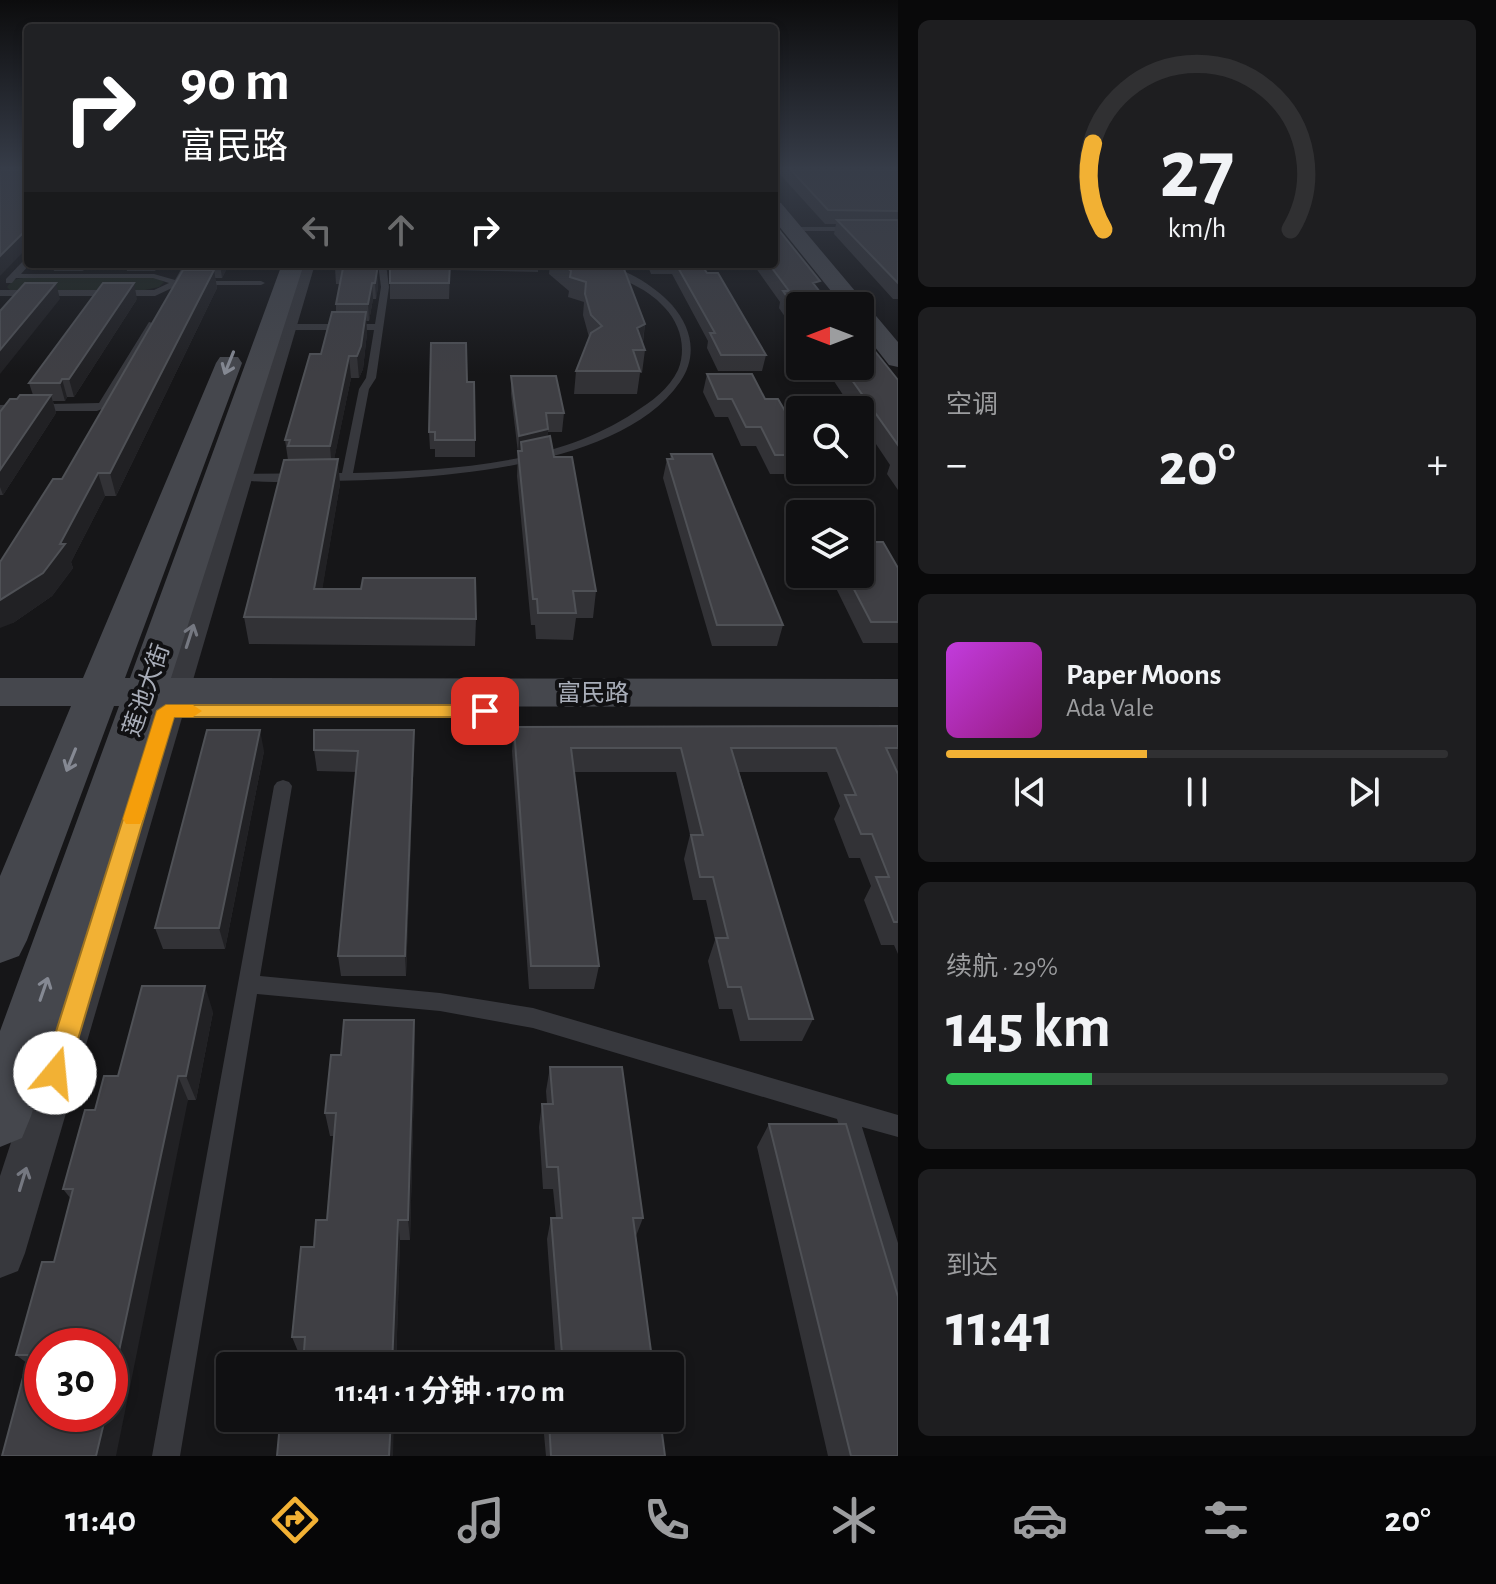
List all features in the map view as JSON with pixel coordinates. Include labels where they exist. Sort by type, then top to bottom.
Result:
[{"type":"main road","points":[[799,238],[844,292]]},
{"type":"main road","name":"莲池大街","points":[[0,940],[94,702],[274,270]]},
{"type":"main road","name":"莲池大街","points":[[0,1116],[156,702],[274,270]]},
{"type":"main road","points":[[874,329],[898,359]]},
{"type":"main road","name":"富民路","points":[[0,692],[94,702]]},
{"type":"main road","name":"富民路","points":[[0,711],[94,702],[898,693]]},
{"type":"main road","name":"富民路","points":[[156,702],[898,711]]},
{"type":"street","points":[[0,1253],[156,702],[240,477],[306,268]]},
{"type":"lane","points":[[0,292],[24,262]]},
{"type":"lane","points":[[169,297],[186,268]]},
{"type":"lane","points":[[347,476],[364,389],[371,378],[385,287],[383,268]]},
{"type":"lane","points":[[240,477],[448,471],[542,455],[616,428],[651,407],[682,373],[688,350],[684,329],[671,308],[649,290],[605,268]]},
{"type":"lane","points":[[0,292],[155,293],[177,283],[274,270]]},
{"type":"lane","points":[[14,276],[154,276],[177,283]]},
{"type":"lane","points":[[0,408],[97,408],[103,405],[160,310]]},
{"type":"lane","points":[[287,327],[379,327]]},
{"type":"lane","points":[[166,1456],[283,786]]},
{"type":"lane","points":[[249,984],[440,1002],[533,1018],[898,1126]]},
{"type":"lane","points":[[845,1109],[898,1284]]},
{"type":"shaded area","points":[[157,278],[164,282],[159,287],[145,290],[11,291],[7,287],[13,280]]},
{"type":"building","points":[[0,238],[18,238],[0,256]]},
{"type":"building","points":[[778,238],[785,238],[820,281],[813,283],[820,292],[786,292],[786,295],[783,291],[789,291],[772,268],[778,268]]},
{"type":"building","points":[[854,238],[898,238],[898,283]]},
{"type":"building","points":[[343,268],[377,268],[368,304],[336,304]]},
{"type":"building","points":[[390,268],[450,268],[449,283],[390,283]]},
{"type":"building","points":[[568,268],[624,269],[645,324],[637,328],[645,350],[633,350],[640,371],[576,371],[591,333],[602,326],[591,315],[585,294],[586,282],[570,277],[571,271]]},
{"type":"building","points":[[678,268],[704,268],[707,273],[718,273],[766,355],[721,355],[710,333],[715,333]]},
{"type":"building","points":[[183,270],[214,270],[110,473],[98,473],[60,544],[65,544],[43,573],[0,600],[0,562],[53,479],[62,479]]},
{"type":"building","points":[[25,283],[56,283],[0,350],[0,311]]},
{"type":"building","points":[[103,283],[134,283],[69,379],[62,379],[60,383],[29,383]]},
{"type":"building","points":[[332,312],[366,312],[361,346],[357,356],[349,356],[330,446],[288,446],[290,440],[285,440],[310,354],[321,354]]},
{"type":"building","points":[[431,343],[466,343],[467,382],[474,382],[475,440],[435,440],[435,432],[429,432]]},
{"type":"building","points":[[874,350],[898,380],[898,445],[874,411],[874,396],[863,396],[852,380],[874,380]]},
{"type":"building","points":[[707,374],[752,374],[765,399],[778,399],[786,413],[786,455],[775,455],[761,427],[746,427],[732,399],[718,399]]},
{"type":"building","points":[[511,376],[556,376],[564,413],[546,413],[548,429],[519,436]]},
{"type":"building","points":[[20,395],[51,395],[0,470],[0,412],[10,399],[17,399]]},
{"type":"building","points":[[550,436],[554,457],[572,457],[596,591],[573,591],[576,613],[538,613],[537,599],[533,599],[518,451],[522,451],[521,442]]},
{"type":"building","points":[[671,454],[712,454],[783,625],[717,625],[667,459],[673,459]]},
{"type":"building","points":[[338,459],[314,589],[361,589],[363,578],[475,578],[476,619],[244,617],[284,460]]},
{"type":"building","points":[[874,542],[883,542],[898,568],[898,622],[871,622],[853,588],[874,588]]},
{"type":"building","points":[[898,726],[898,748],[886,748],[898,774],[898,922],[894,922],[876,877],[889,877],[872,834],[861,834],[845,795],[856,795],[836,748],[731,748],[813,1019],[749,1019],[741,987],[728,987],[716,938],[728,938],[713,877],[700,877],[691,835],[703,835],[681,748],[571,748],[599,966],[531,966],[514,727]]},
{"type":"building","points":[[207,730],[260,730],[219,928],[155,928]]},
{"type":"building","points":[[314,730],[414,730],[405,956],[338,956],[358,751],[314,750]]},
{"type":"building","points":[[142,986],[205,986],[186,1076],[178,1076],[124,1328],[24,1328],[24,1355],[16,1355],[42,1262],[54,1262],[73,1189],[63,1189],[85,1110],[95,1110],[104,1076],[118,1076]]},
{"type":"building","points":[[344,1020],[414,1020],[408,1220],[398,1220],[393,1352],[304,1352],[305,1337],[292,1337],[301,1247],[314,1247],[316,1220],[327,1220],[336,1113],[325,1113],[331,1055],[341,1055]]},
{"type":"building","points":[[550,1067],[622,1067],[643,1218],[633,1218],[651,1352],[562,1352],[551,1218],[562,1218],[558,1167],[547,1167],[542,1104],[553,1104]]},
{"type":"building","points":[[769,1124],[846,1124],[898,1297],[898,1456],[851,1456]]},
{"type":"building","points":[[24,1374],[24,1432],[102,1432],[96,1456],[2,1456]]},
{"type":"building","points":[[279,1432],[390,1432],[389,1456],[277,1456]]},
{"type":"building","points":[[550,1432],[662,1432],[665,1456],[551,1456]]},
{"type":"slow traffic","points":[[133,819],[166,711],[193,711]]},
{"type":"route","points":[[55,1073],[166,711],[485,711]]}]
